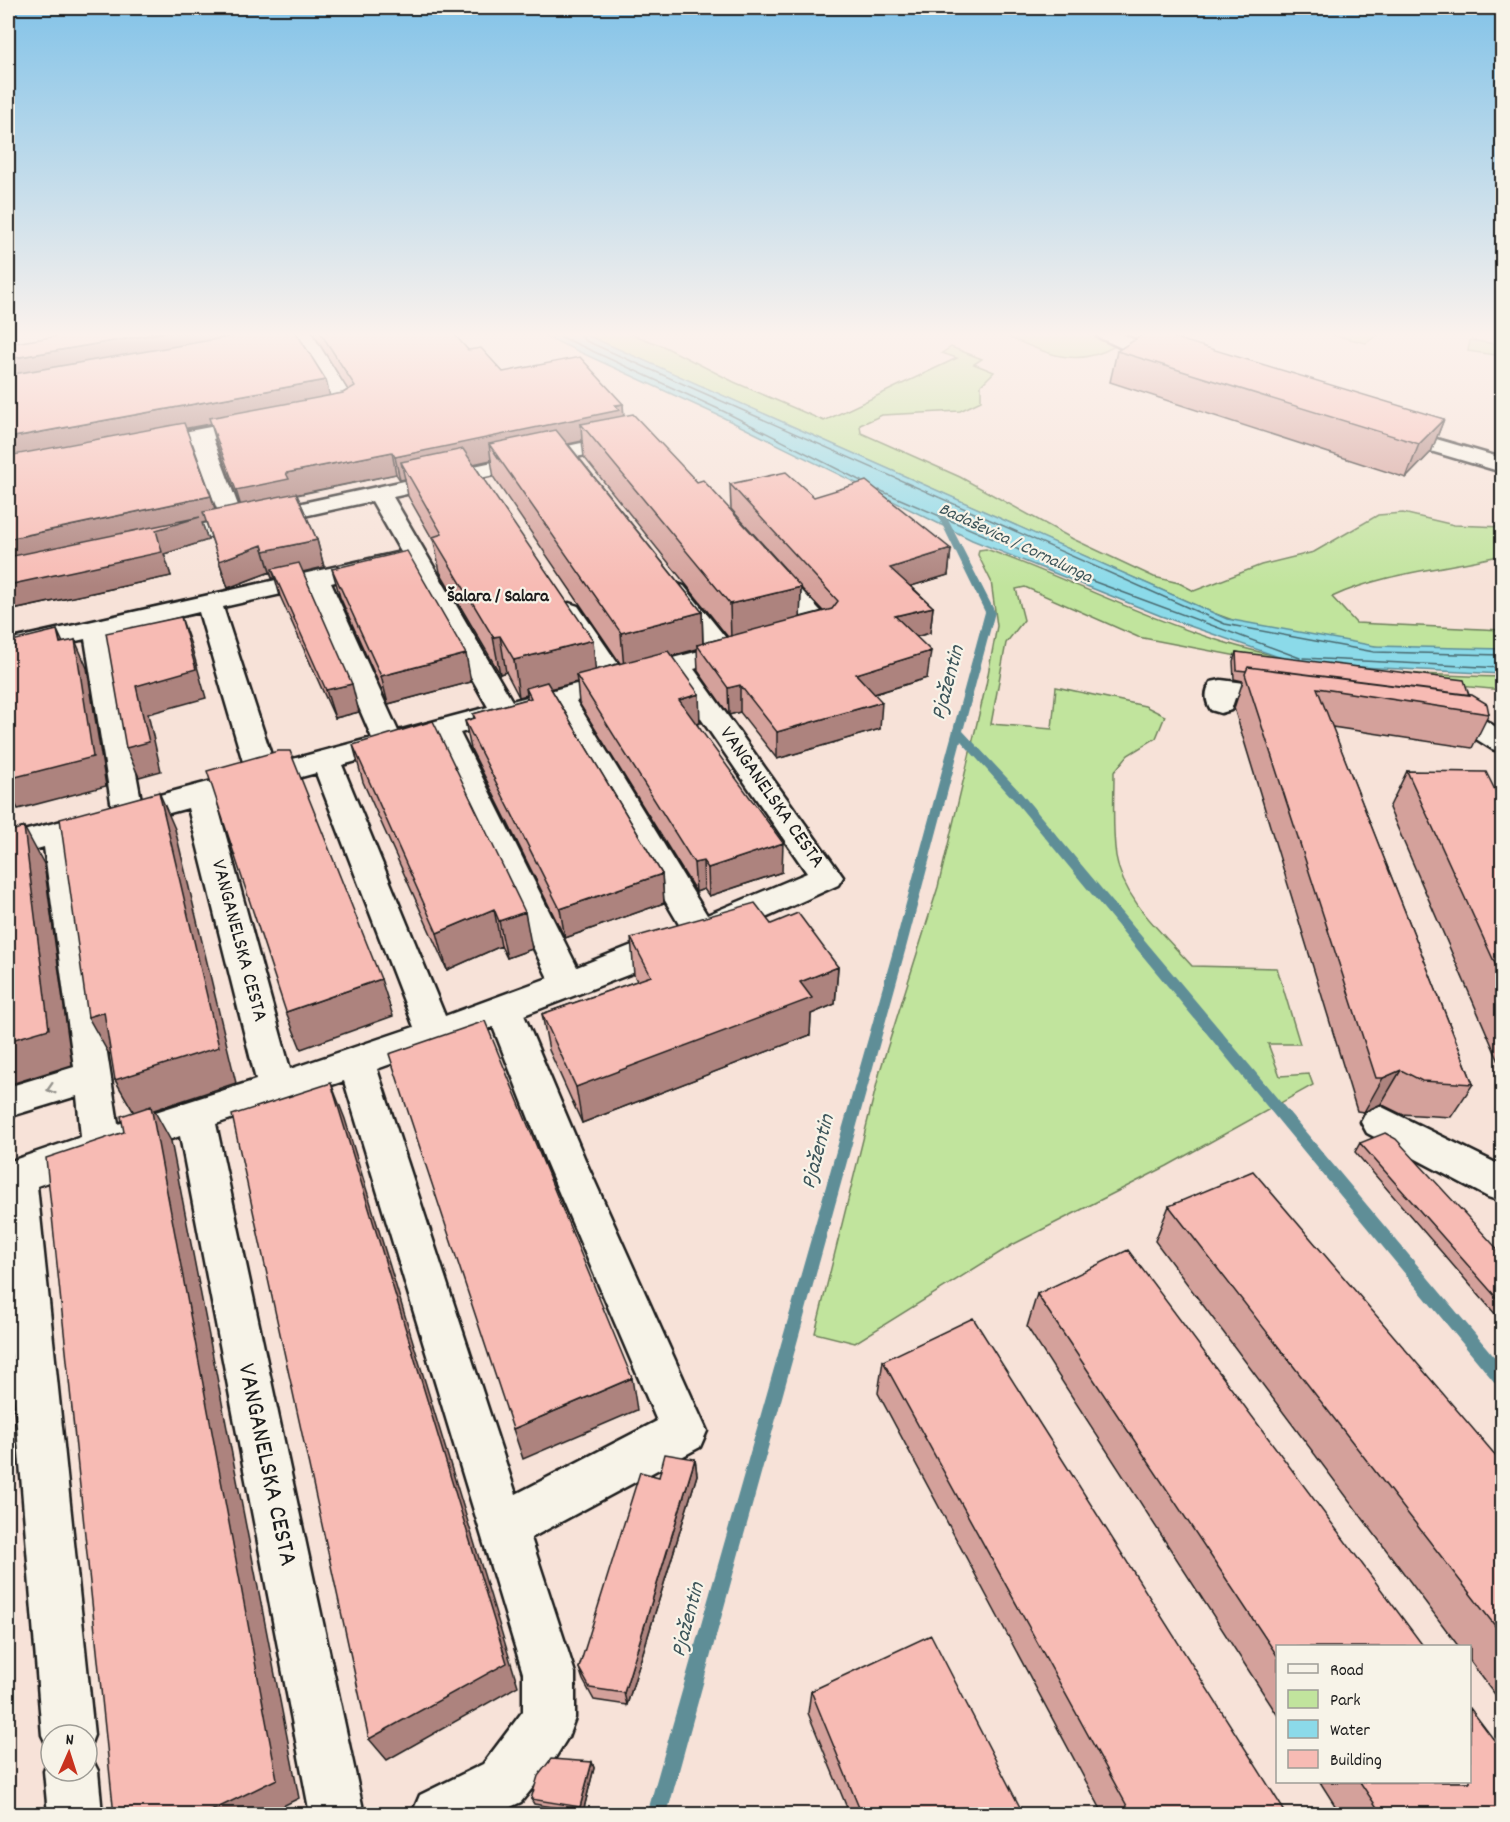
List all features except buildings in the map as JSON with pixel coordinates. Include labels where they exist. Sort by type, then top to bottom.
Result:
[{"type":"street","points":[[121,450],[280,420]]},
{"type":"street","points":[[1370,426],[1503,465]]},
{"type":"street","points":[[201,435],[234,525]]},
{"type":"street","points":[[143,544],[379,493],[483,482],[573,462],[649,435]]},
{"type":"street","points":[[379,493],[505,712]]},
{"type":"street","points":[[8,648],[415,556]]},
{"type":"street","points":[[8,846],[821,627],[758,557]]},
{"type":"street","points":[[659,571],[724,653]]},
{"type":"street","points":[[316,578],[389,743]]},
{"type":"street","points":[[559,596],[616,682]]},
{"type":"street","points":[[209,603],[263,777]]},
{"type":"street","points":[[96,628],[128,814]]},
{"type":"street","name":"VANGANELSKA CESTA","points":[[67,1723],[16,1176],[504,1009],[701,933],[827,877],[677,665]]},
{"type":"street","points":[[1221,704],[1221,688],[1314,700]]},
{"type":"street","points":[[559,697],[701,933]]},
{"type":"street","points":[[1418,713],[1464,719],[1503,743]]},
{"type":"street","points":[[443,729],[568,983]]},
{"type":"street","points":[[326,760],[434,1033]]},
{"type":"street","name":"VANGANELSKA CESTA","points":[[200,795],[277,1088]]},
{"type":"street","points":[[58,833],[94,1076],[101,1146]]},
{"type":"street","points":[[504,1009],[566,1162],[684,1431],[504,1526]]},
{"type":"street","points":[[356,1060],[549,1673],[549,1718],[529,1750],[502,1783],[439,1815]]},
{"type":"street","points":[[8,1102],[94,1076]]},
{"type":"street","name":"VANGANELSKA CESTA","points":[[195,1116],[337,1815]]},
{"type":"street","points":[[1380,1122],[1503,1185]]},
{"type":"street","points":[[72,1783],[75,1815]]},
{"type":"green space","points":[[771,417],[815,417],[824,421],[832,417],[878,417],[860,425],[861,433],[960,477],[1073,539],[1154,577],[1179,583],[1194,591],[1261,565],[1314,552],[1378,515],[1403,513],[1454,525],[1502,527],[1502,555],[1394,576],[1332,597],[1356,623],[1502,630],[1502,656],[1432,654],[1263,631],[1213,613]]},
{"type":"green space","points":[[986,549],[1163,621],[1223,642],[1326,665],[1432,675],[1502,677],[1502,690],[1331,674],[1138,637],[1025,587],[1016,589],[1024,620],[1006,643],[991,724],[1052,729],[1056,687],[1145,706],[1165,716],[1156,738],[1128,755],[1114,772],[1114,835],[1120,872],[1127,888],[1146,916],[1192,966],[1277,968],[1300,1044],[1268,1044],[1280,1076],[1309,1074],[1313,1085],[1167,1166],[1012,1245],[855,1343],[815,1333],[880,1071],[938,887],[986,685],[997,626],[991,581],[978,555],[979,550]]},
{"type":"water","name":"Badaševica / Cornalunga","points":[[722,417],[772,417],[1227,619],[1375,646],[1502,649],[1502,674],[1299,664],[1161,616],[972,540]]},
{"type":"waterway","name":"Pjažentin","points":[[657,1814],[901,944],[990,612],[942,516]]},
{"type":"waterway","points":[[958,732],[1018,797],[1502,1378]]},
{"type":"district","name":"Šalara / Salara","points":[[498,597]]}]
